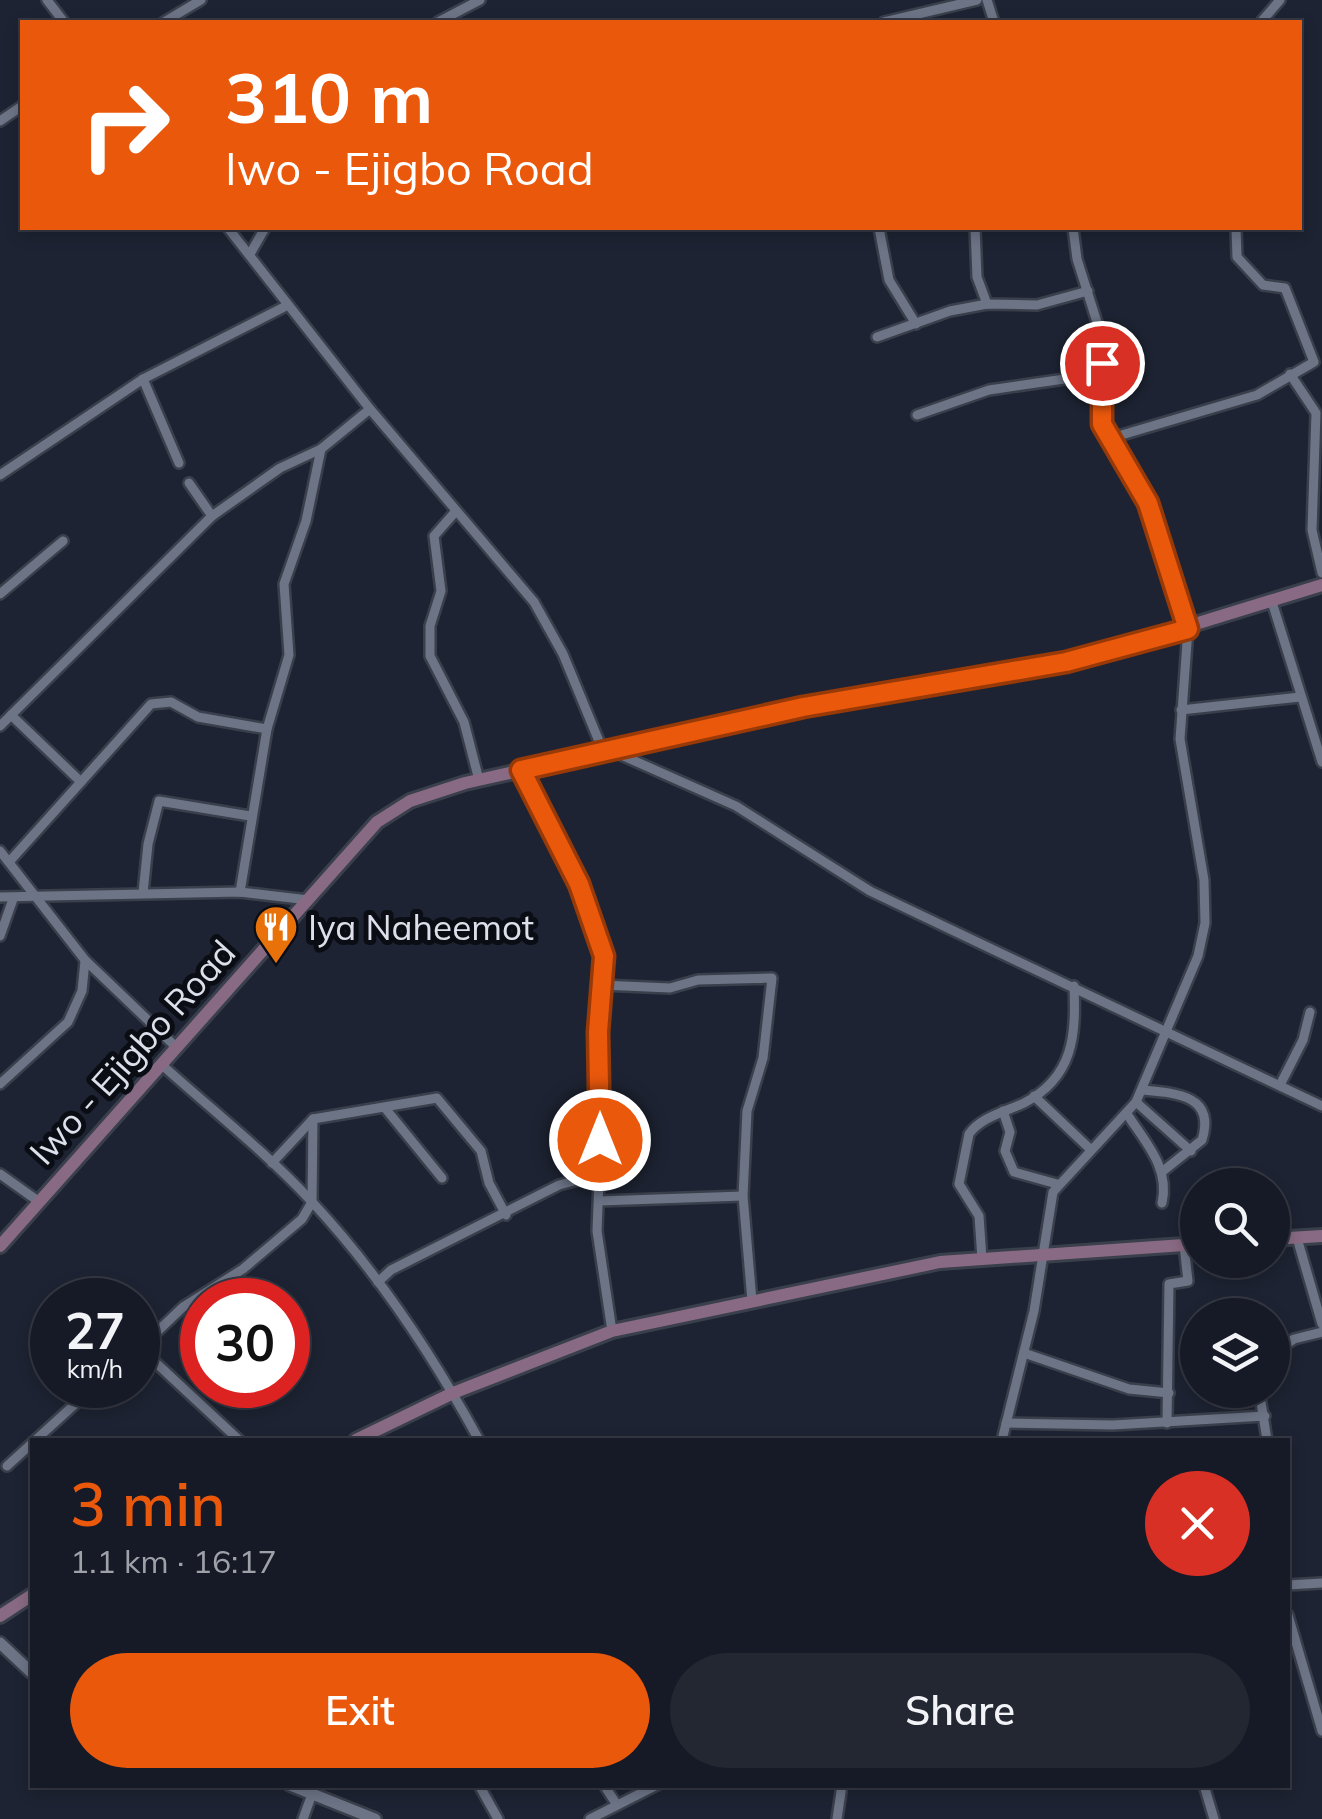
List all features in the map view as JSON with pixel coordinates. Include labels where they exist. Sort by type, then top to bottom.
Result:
[{"type":"main road","name":"Iwo - Ejigbo Road","points":[[0,1246],[384,815],[431,792],[521,770],[785,711],[1088,657],[1322,585]]},
{"type":"main road","points":[[1290,1238],[1322,1236]]},
{"type":"main road","points":[[360,1438],[453,1393],[612,1331],[928,1264],[1180,1245]]},
{"type":"main road","points":[[0,1616],[30,1597]]},
{"type":"street","points":[[46,0],[62,20]]},
{"type":"street","points":[[167,20],[201,0]]},
{"type":"street","points":[[442,20],[480,0]]},
{"type":"street","points":[[892,20],[977,0]]},
{"type":"street","points":[[1263,20],[1280,0]]},
{"type":"street","points":[[230,230],[370,409],[534,602],[563,654],[602,746],[736,806],[824,866],[1322,1106]]},
{"type":"street","points":[[250,254],[265,230]]},
{"type":"street","points":[[879,230],[890,280],[916,324]]},
{"type":"street","points":[[976,230],[978,277],[987,304]]},
{"type":"street","points":[[1002,1438],[1024,1353],[1057,1184],[1136,1102],[1198,956],[1205,923],[1204,880],[1181,750],[1188,629],[1148,503],[1108,438],[1098,410],[1102,338],[1074,246],[1073,230]]},
{"type":"street","points":[[1108,438],[1257,396],[1314,362],[1290,295],[1285,288],[1263,285],[1242,264],[1237,256],[1236,230]]},
{"type":"street","points":[[877,336],[950,311],[987,304],[1037,305],[1088,291]]},
{"type":"street","points":[[0,476],[143,379],[288,305]]},
{"type":"street","points":[[917,415],[989,390],[1099,374]]},
{"type":"street","points":[[1290,374],[1316,413],[1312,530],[1322,573]]},
{"type":"street","points":[[143,379],[179,463]]},
{"type":"street","points":[[0,726],[212,516],[269,475],[320,449],[370,409]]},
{"type":"street","points":[[240,892],[267,729],[289,655],[284,584],[306,520],[320,449]]},
{"type":"street","points":[[189,483],[212,516]]},
{"type":"street","points":[[456,511],[434,536],[441,592],[430,626],[430,656],[464,722],[479,780]]},
{"type":"street","points":[[0,594],[63,542]]},
{"type":"street","points":[[1272,602],[1322,762]]},
{"type":"street","points":[[1181,710],[1300,697]]},
{"type":"street","points":[[9,862],[151,704],[162,701],[198,718],[267,729]]},
{"type":"street","points":[[11,715],[81,782]]},
{"type":"street","points":[[521,770],[586,902],[604,956],[597,1231],[612,1331]]},
{"type":"street","points":[[144,894],[148,844],[159,801],[250,816]]},
{"type":"street","points":[[0,852],[85,960],[176,1048]]},
{"type":"street","points":[[0,898],[240,892],[309,900]]},
{"type":"street","points":[[0,936],[14,899]]},
{"type":"street","points":[[0,1084],[68,1022],[82,992],[85,960]]},
{"type":"street","points":[[601,985],[670,988],[698,980],[772,978],[762,1058],[746,1111],[743,1196],[752,1300]]},
{"type":"street","points":[[982,1259],[979,1216],[959,1184],[960,1158],[974,1127],[1034,1096],[1067,1062],[1075,1041],[1074,986]]},
{"type":"street","points":[[1280,1085],[1303,1040],[1310,1012]]},
{"type":"street","points":[[162,1064],[312,1202],[378,1282],[453,1393],[478,1438]]},
{"type":"street","points":[[1142,1090],[1179,1094],[1204,1108],[1204,1134],[1191,1151],[1164,1171]]},
{"type":"street","points":[[1034,1096],[1089,1148]]},
{"type":"street","points":[[272,1163],[313,1119],[440,1100],[481,1152],[488,1183],[506,1215]]},
{"type":"street","points":[[1136,1102],[1191,1151]]},
{"type":"street","points":[[385,1108],[442,1178]]},
{"type":"street","points":[[1003,1111],[1010,1132],[1005,1151],[1014,1172],[1057,1184]]},
{"type":"street","points":[[1127,1114],[1164,1171],[1167,1182],[1162,1203]]},
{"type":"street","points":[[160,1328],[183,1306],[242,1269],[302,1219],[312,1202],[313,1119]]},
{"type":"street","points":[[0,1174],[38,1201]]},
{"type":"street","points":[[378,1282],[392,1270],[506,1215],[558,1185],[600,1174]]},
{"type":"street","points":[[599,1201],[743,1196]]},
{"type":"street","points":[[1297,1238],[1322,1324]]},
{"type":"street","points":[[1168,1423],[1169,1284],[1188,1278]]},
{"type":"street","points":[[1290,1342],[1322,1332]]},
{"type":"street","points":[[1024,1353],[1095,1374],[1129,1390],[1169,1393]]},
{"type":"street","points":[[160,1368],[237,1438]]},
{"type":"street","points":[[37,1438],[70,1408]]},
{"type":"street","points":[[1262,1408],[1267,1438]]},
{"type":"street","points":[[1006,1423],[1168,1423],[1264,1416]]},
{"type":"street","points":[[6,1466],[30,1444]]},
{"type":"street","points":[[1290,1584],[1322,1583]]},
{"type":"street","points":[[1290,1621],[1322,1731]]},
{"type":"street","points":[[0,1643],[30,1670]]},
{"type":"street","points":[[297,1788],[375,1819]]},
{"type":"street","points":[[482,1788],[498,1819]]},
{"type":"street","points":[[606,1788],[617,1805]]},
{"type":"street","points":[[590,1819],[604,1816],[651,1788]]},
{"type":"street","points":[[836,1819],[841,1788]]},
{"type":"street","points":[[1205,1788],[1214,1819]]},
{"type":"street","points":[[303,1819],[312,1794]]},
{"type":"place","name":"Iya Naheemot","points":[[276,965]]},
{"type":"route","points":[[600,1140],[598,1012],[604,956],[579,884],[521,770],[803,707],[1066,662],[1188,629],[1148,503],[1114,452],[1102,424],[1098,410],[1102,363]]}]
